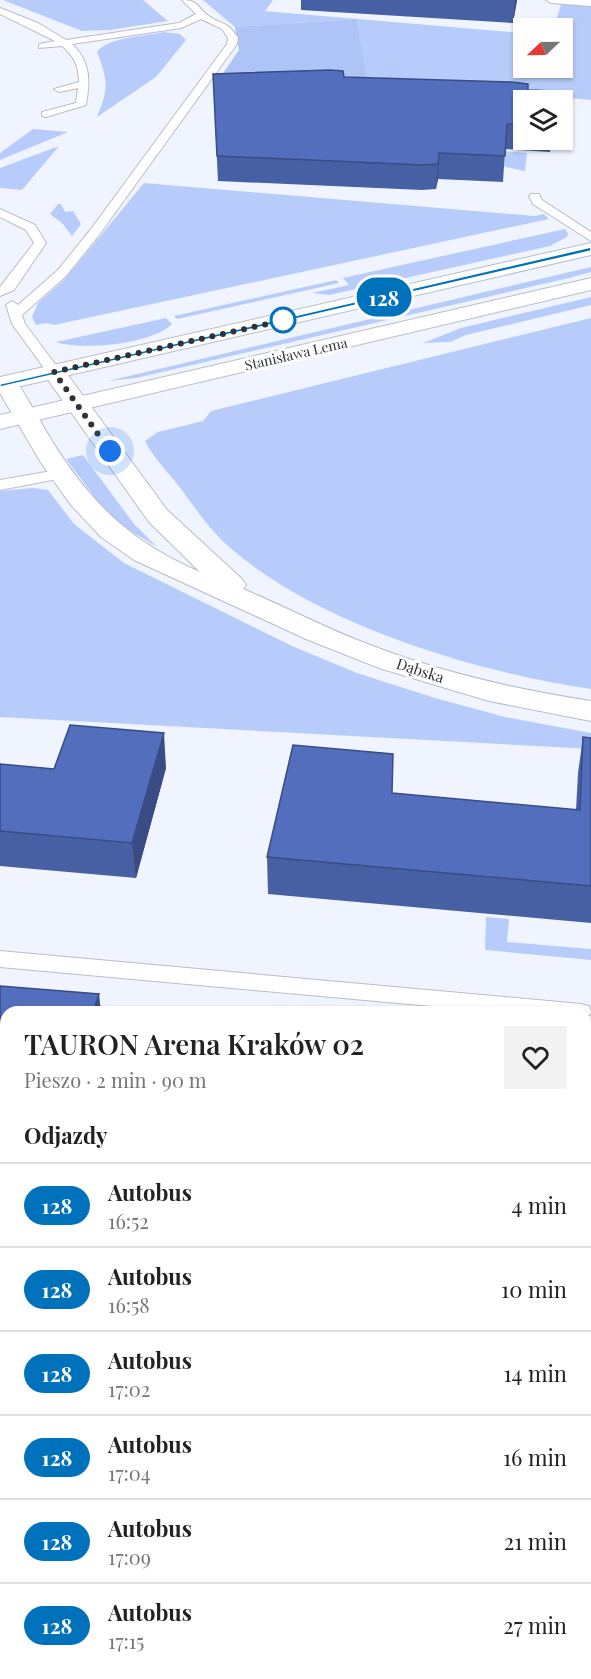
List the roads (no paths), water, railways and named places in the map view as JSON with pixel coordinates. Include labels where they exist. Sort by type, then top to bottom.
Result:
[{"type":"main road","points":[[2,380],[54,372],[591,249]]},
{"type":"main road","name":"Stanisława Lema","points":[[0,422],[591,284]]},
{"type":"main road","name":"Dąbska","points":[[54,372],[158,516],[199,557],[257,605]]},
{"type":"main road","name":"Dąbska","points":[[2,380],[90,511],[111,531],[138,551],[175,572],[257,605],[325,638],[416,671],[492,692],[591,711]]},
{"type":"lane","points":[[14,315],[62,273],[95,232],[232,44],[233,38],[226,27],[201,15],[198,8],[187,0]]},
{"type":"lane","points":[[551,0],[591,3]]},
{"type":"lane","points":[[0,11],[43,28],[64,43],[83,64],[84,84],[81,105],[46,114]]},
{"type":"lane","points":[[42,46],[181,25],[201,15]]},
{"type":"lane","points":[[59,89],[84,84]]},
{"type":"lane","points":[[535,196],[537,202],[591,237]]},
{"type":"lane","points":[[0,213],[22,222],[40,238],[38,249],[4,290],[14,315],[54,372]]},
{"type":"lane","points":[[0,485],[63,474]]},
{"type":"lane","points":[[0,959],[507,1006]]}]
